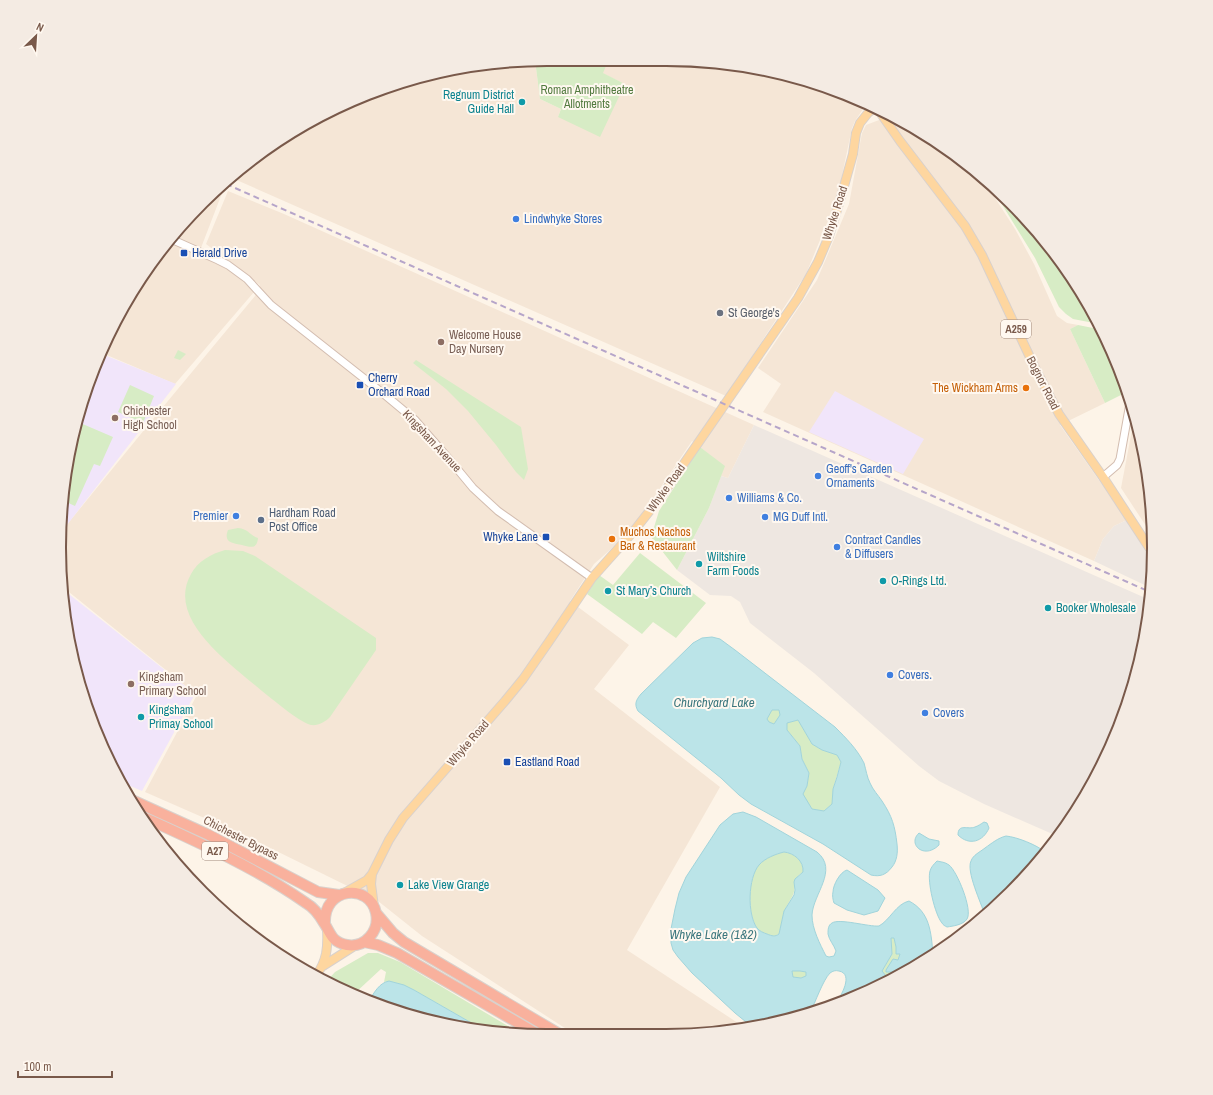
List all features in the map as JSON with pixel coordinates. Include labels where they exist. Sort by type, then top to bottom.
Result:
[{"type":"highway","name":"Chichester Bypass","points":[[140,804],[209,835],[318,892],[341,894]]},
{"type":"highway","name":"Chichester Bypass","points":[[151,821],[224,856],[286,890],[308,904],[326,927]]},
{"type":"highway","points":[[528,1028],[397,953],[378,945],[360,943],[347,945],[338,942],[331,937],[326,927],[324,915],[327,907],[332,900],[341,894],[351,892],[364,896],[370,901],[375,910],[394,933],[404,942],[551,1029]]},
{"type":"highway","points":[[360,943],[370,937],[375,930],[377,922],[375,910]]},
{"type":"main road","name":"Whyke Road","points":[[341,894],[366,880],[372,874],[389,840],[403,818],[523,679],[592,578],[649,513],[798,298],[818,262],[828,236],[853,154],[856,133],[860,123],[870,112]]},
{"type":"main road","name":"Bognor Road","points":[[884,119],[965,226],[982,255],[1036,370],[1056,408],[1147,544]]},
{"type":"main road","name":"Whyke Road","points":[[372,874],[372,894],[375,910]]},
{"type":"main road","points":[[320,971],[323,966],[327,949],[326,927]]},
{"type":"main road","points":[[323,966],[360,943]]},
{"type":"street","name":"Kingsham Avenue","points":[[176,241],[228,265],[247,279],[271,305],[415,420],[473,488],[498,511],[592,578]]},
{"type":"street","points":[[1103,477],[1117,465],[1120,459],[1128,414]]},
{"type":"shaded area","points":[[536,66],[540,99],[561,109],[558,117],[625,84],[602,73],[606,66],[697,67],[728,70],[790,82],[863,109],[852,128],[837,199],[806,274],[726,396],[236,180],[280,147],[335,116],[363,103],[423,82],[485,70]]},
{"type":"shaded area","points":[[883,119],[933,147],[983,185],[993,194],[1015,229],[1034,264],[1057,316],[1067,323],[1078,325],[1070,329],[1105,403],[1060,425],[1127,520],[1114,526],[1103,539],[1094,561],[763,412],[781,384],[758,368],[817,280],[849,204],[862,133],[866,125]]},
{"type":"shaded area","points":[[228,191],[284,214],[754,425],[728,478],[721,476],[724,466],[692,441],[644,512],[610,550],[594,564],[570,601],[629,645],[594,689],[720,787],[627,950],[738,1023],[697,1028],[566,1029],[422,936],[378,901],[250,838],[145,792],[197,695],[68,591],[67,526],[255,296],[260,285],[206,244]]},
{"type":"shaded area","points":[[222,192],[199,253],[235,274],[254,292],[175,384],[107,355],[131,307],[147,280],[185,230]]},
{"type":"shaded area","name":"Chichester High School","points":[[106,356],[176,384],[67,525],[70,485],[82,423]]},
{"type":"shaded area","points":[[835,391],[924,439],[903,474],[809,432]]},
{"type":"shaded area","points":[[754,425],[1144,597],[1138,641],[1131,672],[1110,732],[1082,788],[1066,815],[1052,834],[984,804],[939,781],[919,766],[814,673],[750,623],[740,602],[731,596],[710,595],[677,570],[709,508],[721,476],[728,478]]},
{"type":"shaded area","points":[[1132,429],[1143,485],[1146,526],[1121,488]]},
{"type":"shaded area","points":[[1127,520],[1147,554],[1145,585],[1094,561],[1103,539],[1114,526]]},
{"type":"shaded area","name":"Kingsham Primary School","points":[[68,594],[195,694],[142,791],[130,786],[103,732],[82,672],[75,641]]},
{"type":"green space","name":"Roman Amphitheatre Allotments","points":[[536,66],[606,66],[603,73],[625,84],[600,137],[558,117],[561,109],[540,99]]},
{"type":"green space","points":[[1000,201],[1028,230],[1047,254],[1066,280],[1090,322],[1073,319],[1059,307],[1035,258]]},
{"type":"green space","points":[[1078,325],[1093,328],[1110,363],[1122,395],[1105,403],[1070,329]]},
{"type":"green space","points":[[178,350],[186,354],[180,360],[174,358]]},
{"type":"green space","points":[[416,360],[521,427],[528,469],[524,480],[468,411],[446,389],[413,363]]},
{"type":"green space","points":[[130,385],[154,396],[143,423],[118,412]]},
{"type":"green space","points":[[82,424],[113,437],[100,466],[94,464],[75,506],[68,503],[75,454]]},
{"type":"green space","points":[[700,447],[725,466],[709,508],[677,570],[651,537],[659,511]]},
{"type":"green space","points":[[238,528],[247,531],[258,538],[255,546],[253,547],[232,543],[228,540],[228,530]]},
{"type":"green space","points":[[225,550],[243,551],[255,556],[376,638],[376,650],[330,717],[324,722],[311,725],[283,708],[216,651],[203,637],[193,622],[187,607],[185,590],[191,574],[197,565],[205,559]]},
{"type":"green space","points":[[640,553],[706,603],[676,638],[653,622],[642,634],[587,594],[599,575],[613,585]]},
{"type":"green space","points":[[772,710],[779,710],[780,715],[774,724],[769,722],[767,719]]},
{"type":"green space","points":[[798,720],[812,744],[822,750],[837,755],[841,762],[833,789],[832,804],[824,811],[812,809],[802,794],[807,786],[809,773],[802,759],[800,746],[787,730],[787,723]]},
{"type":"green space","points":[[784,852],[798,858],[802,864],[803,872],[794,882],[794,891],[784,912],[779,934],[773,936],[759,930],[754,922],[750,905],[751,886],[755,870],[759,864],[771,856]]},
{"type":"green space","points":[[891,938],[894,938],[896,953],[900,954],[898,960],[893,959],[886,972],[891,972],[885,975],[882,971],[892,954]]},
{"type":"green space","points":[[368,953],[378,953],[400,962],[510,1027],[471,1023],[414,990],[396,983],[384,982],[386,972],[381,969],[358,990],[331,977],[335,972]]},
{"type":"green space","points":[[792,971],[806,972],[806,976],[801,978],[793,977]]},
{"type":"water","name":"Churchyard Lake","points":[[712,637],[720,639],[835,727],[855,748],[864,763],[871,786],[891,816],[894,826],[897,856],[894,865],[885,874],[877,876],[871,875],[823,844],[751,804],[638,711],[636,702],[641,694],[693,643],[702,638]],"holes":[[[772,710],[779,710],[780,715],[774,724],[769,722],[767,719]],[[798,720],[812,744],[822,750],[837,755],[841,762],[833,789],[832,804],[824,811],[812,809],[803,794],[807,786],[809,773],[802,759],[800,746],[787,730],[787,723]]]},
{"type":"water","name":"Whyke Lake (1&2)","points":[[743,812],[756,817],[817,852],[823,859],[826,866],[825,874],[813,907],[812,920],[826,956],[834,956],[836,951],[828,934],[829,926],[832,923],[847,922],[879,926],[900,905],[909,901],[921,911],[928,923],[932,948],[891,972],[886,972],[893,959],[898,960],[900,954],[896,954],[894,938],[891,938],[892,954],[882,971],[885,975],[841,995],[845,986],[846,976],[838,971],[833,971],[827,976],[813,1005],[790,1013],[746,1022],[692,973],[673,950],[671,943],[671,929],[679,893],[686,877],[720,825],[733,814]],"holes":[[[784,852],[798,858],[802,864],[803,872],[795,879],[794,895],[784,911],[779,934],[773,936],[759,930],[754,922],[750,905],[751,887],[755,871],[761,863],[774,855]],[[792,971],[806,972],[806,976],[801,978],[793,977]]]},
{"type":"water","points":[[984,822],[987,823],[989,828],[983,837],[975,841],[967,841],[958,835],[958,831],[962,828],[972,828]]},
{"type":"water","points":[[919,833],[929,839],[939,841],[939,845],[928,851],[919,849],[915,842]]},
{"type":"water","points":[[1006,836],[1016,838],[1041,849],[1028,865],[983,910],[972,879],[970,866],[971,861],[979,852],[1000,838]]},
{"type":"water","points":[[937,861],[946,863],[952,869],[960,882],[966,900],[968,908],[967,919],[958,925],[947,927],[943,925],[934,906],[929,876],[931,868]]},
{"type":"water","points":[[847,870],[878,890],[885,898],[878,911],[864,915],[847,910],[834,903],[834,886],[839,876]]},
{"type":"water","points":[[389,981],[404,985],[471,1023],[423,1013],[372,995],[380,986]]},
{"type":"railway","points":[[229,186],[1145,590]]},
{"type":"place","name":"Regnum District Guide Hall","points":[[522,102]]},
{"type":"place","name":"Lindwhyke Stores","points":[[516,219]]},
{"type":"place","name":"Herald Drive","points":[[184,253]]},
{"type":"place","name":"St George's","points":[[720,313]]},
{"type":"place","name":"Welcome House Day Nursery","points":[[441,342]]},
{"type":"place","name":"Cherry Orchard Road","points":[[360,385]]},
{"type":"place","name":"The Wickham Arms","points":[[1026,388]]},
{"type":"place","name":"Chichester High School","points":[[115,418]]},
{"type":"place","name":"Geoff's Garden Ornaments","points":[[818,476]]},
{"type":"place","name":"Williams & Co.","points":[[729,498]]},
{"type":"place","name":"Premier","points":[[236,516]]},
{"type":"place","name":"MG Duff Intl.","points":[[765,517]]},
{"type":"place","name":"Hardham Road Post Office","points":[[261,520]]},
{"type":"place","name":"Whyke Lane","points":[[546,537]]},
{"type":"place","name":"Muchos Nachos Bar & Restaurant","points":[[612,539]]},
{"type":"place","name":"Contract Candles & Diffusers","points":[[837,547]]},
{"type":"place","name":"Wiltshire Farm Foods","points":[[699,564]]},
{"type":"place","name":"O-Rings Ltd.","points":[[883,581]]},
{"type":"place","name":"St Mary’s Church","points":[[608,591]]},
{"type":"place","name":"Booker Wholesale","points":[[1048,608]]},
{"type":"place","name":"Covers.","points":[[890,675]]},
{"type":"place","name":"Kingsham Primary School","points":[[131,684]]},
{"type":"place","name":"Covers","points":[[925,713]]},
{"type":"place","name":"Kingsham Primay School","points":[[141,717]]},
{"type":"place","name":"Eastland Road","points":[[507,762]]},
{"type":"place","name":"Lake View Grange","points":[[400,885]]}]
